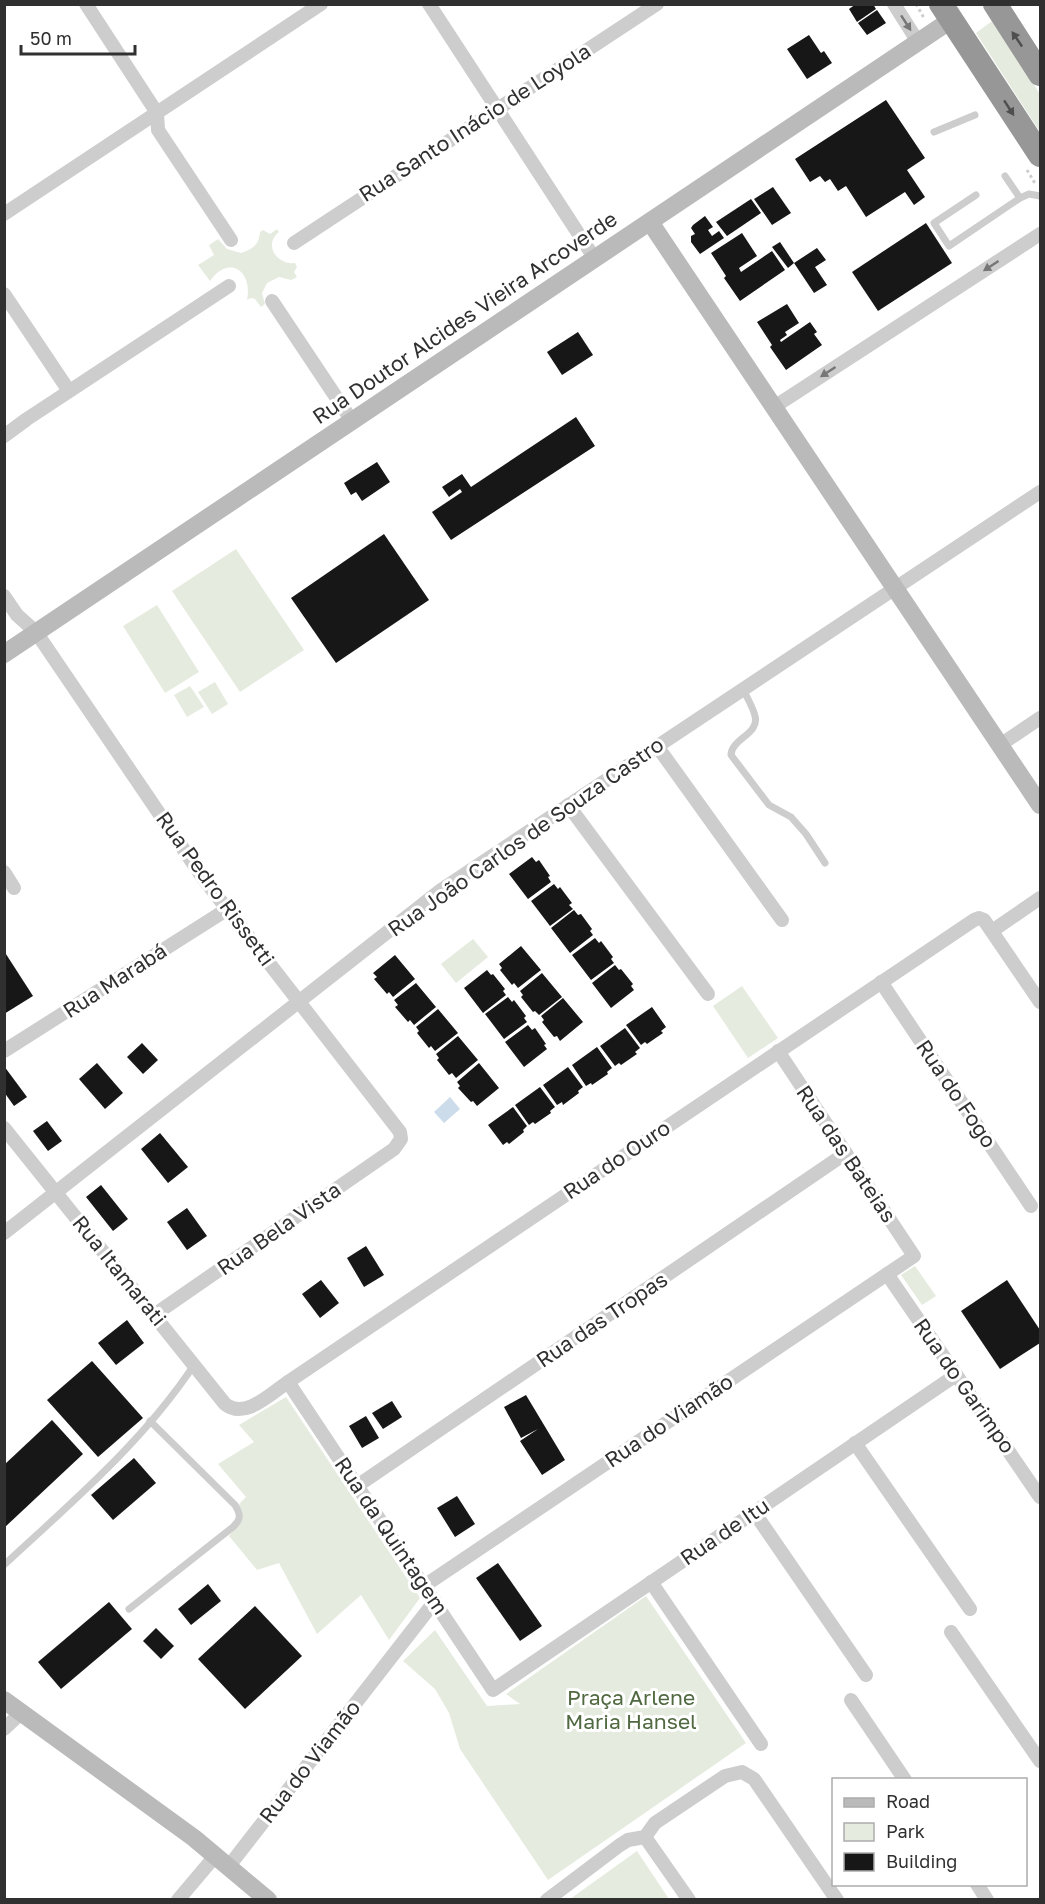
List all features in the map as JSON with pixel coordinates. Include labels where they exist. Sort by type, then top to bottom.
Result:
[{"type":"highway","points":[[994,4],[1041,74]]},
{"type":"highway","points":[[940,15],[1039,151]]},
{"type":"street","points":[[86,4],[157,113],[158,130],[231,240]]},
{"type":"street","points":[[4,214],[321,4]]},
{"type":"street","points":[[429,4],[595,259]]},
{"type":"street","name":"Rua Santo Inácio de Loyola","points":[[294,243],[657,4]]},
{"type":"street","points":[[894,4],[918,42]]},
{"type":"street","name":"Rua Doutor Alcides Vieira Arcoverde","points":[[4,654],[918,42],[940,15]]},
{"type":"street","points":[[650,222],[1041,805]]},
{"type":"street","points":[[774,407],[1041,234]]},
{"type":"street","points":[[4,436],[229,286]]},
{"type":"street","points":[[4,294],[69,391]]},
{"type":"street","points":[[272,301],[352,421]]},
{"type":"street","name":"Rua João Carlos de Souza Castro","points":[[4,1233],[441,890],[1041,492]]},
{"type":"street","points":[[4,597],[17,615],[36,632]]},
{"type":"street","name":"Rua Pedro Rissetti","points":[[36,632],[226,910],[398,1128],[401,1139]]},
{"type":"street","points":[[1000,745],[1041,717]]},
{"type":"street","points":[[657,746],[782,920]]},
{"type":"street","points":[[568,805],[708,994]]},
{"type":"street","points":[[4,872],[14,888]]},
{"type":"street","points":[[1041,898],[993,931],[1041,1002]]},
{"type":"street","name":"Rua Marabá","points":[[4,1051],[226,910]]},
{"type":"street","name":"Rua do Ouro","points":[[237,1410],[249,1407],[288,1382],[974,920],[979,918],[984,920],[993,931]]},
{"type":"street","name":"Rua do Fogo","points":[[881,982],[1031,1206]]},
{"type":"street","name":"Rua das Bateias","points":[[778,1051],[914,1256]]},
{"type":"street","name":"Rua Itamarati","points":[[4,1128],[225,1404],[237,1410]]},
{"type":"street","name":"Rua Bela Vista","points":[[154,1315],[394,1149],[401,1139]]},
{"type":"street","name":"Rua das Tropas","points":[[357,1486],[846,1154]]},
{"type":"street","name":"Rua do Viamão","points":[[424,1586],[914,1256]]},
{"type":"street","name":"Rua do Garimpo","points":[[887,1274],[1041,1497]]},
{"type":"street","name":"Rua de Itu","points":[[494,1690],[956,1375]]},
{"type":"street","name":"Rua da Quintagem","points":[[288,1382],[494,1690]]},
{"type":"street","points":[[855,1443],[970,1609]]},
{"type":"street","points":[[754,1512],[866,1675]]},
{"type":"street","points":[[651,1582],[761,1744]]},
{"type":"street","name":"Rua do Viamão","points":[[178,1899],[223,1860],[435,1601]]},
{"type":"street","points":[[951,1632],[1041,1761]]},
{"type":"street","points":[[4,1700],[223,1860],[268,1899]]},
{"type":"street","points":[[851,1700],[904,1778]]},
{"type":"street","points":[[4,1729],[21,1713]]},
{"type":"street","points":[[547,1899],[620,1845],[628,1840],[645,1837],[655,1823],[725,1776],[734,1772],[742,1772],[754,1779],[837,1899]]},
{"type":"street","points":[[645,1837],[689,1899]]},
{"type":"street","points":[[978,1886],[987,1899]]},
{"type":"lane","points":[[934,132],[975,115]]},
{"type":"lane","points":[[1005,176],[1020,198]]},
{"type":"lane","points":[[976,195],[934,223],[949,246],[1020,198],[1029,194],[1041,196]]},
{"type":"lane","points":[[743,689],[756,720],[754,727],[732,748],[731,755],[769,805],[791,817],[806,834],[825,863]]},
{"type":"lane","points":[[4,1565],[125,1452],[179,1388],[194,1365]]},
{"type":"lane","points":[[129,1610],[233,1527],[239,1521],[240,1514],[235,1505],[150,1421]]},
{"type":"path","points":[[915,4],[940,15]]},
{"type":"green space","points":[[992,21],[1040,94],[1040,132],[976,33]]},
{"type":"green space","points":[[277,229],[279,232],[272,243],[274,253],[283,261],[295,263],[297,267],[294,272],[297,277],[291,280],[279,277],[267,283],[262,293],[265,304],[261,307],[255,299],[247,300],[246,281],[238,270],[225,268],[210,281],[198,265],[214,255],[209,245],[218,239],[227,249],[241,253],[255,246],[263,230],[270,234]]},
{"type":"green space","points":[[236,549],[304,650],[240,692],[172,591]]},
{"type":"green space","points":[[157,605],[199,672],[165,693],[123,626]]},
{"type":"green space","points":[[215,682],[228,704],[212,714],[198,692]]},
{"type":"green space","points":[[190,686],[204,707],[187,717],[174,695]]},
{"type":"green space","points":[[473,939],[488,957],[456,983],[441,964]]},
{"type":"green space","points":[[742,986],[778,1038],[748,1058],[713,1006]]},
{"type":"green space","points":[[915,1266],[936,1296],[922,1305],[901,1275]]},
{"type":"green space","points":[[286,1397],[420,1598],[389,1640],[361,1595],[317,1634],[279,1563],[257,1570],[229,1536],[242,1519],[239,1504],[246,1497],[218,1464],[254,1442],[239,1425]]},
{"type":"green space","name":"Praça Arlene Maria Hansel","points":[[646,1596],[746,1743],[548,1880],[460,1749],[449,1713],[435,1689],[403,1661],[435,1630],[487,1706],[520,1704],[506,1694]]},
{"type":"green space","points":[[637,1851],[669,1899],[570,1899]]},
{"type":"water","points":[[450,1097],[460,1109],[444,1123],[434,1112]]},
{"type":"building","points":[[856,4],[873,4],[876,9],[857,22],[849,9]]},
{"type":"building","points":[[877,10],[886,23],[867,35],[858,23]]},
{"type":"building","points":[[809,35],[821,53],[824,51],[832,63],[807,79],[787,49]]},
{"type":"building","points":[[886,100],[925,158],[907,170],[925,197],[914,205],[905,192],[866,217],[846,186],[838,191],[830,179],[825,182],[820,176],[810,182],[795,159]]},
{"type":"building","points":[[773,187],[791,213],[772,225],[754,199]]},
{"type":"building","points":[[751,199],[761,213],[727,236],[716,222]]},
{"type":"building","points":[[705,216],[713,227],[708,230],[712,236],[719,231],[724,238],[700,254],[691,242],[691,236],[695,234],[691,228]]},
{"type":"building","points":[[926,223],[952,263],[878,311],[852,272]]},
{"type":"building","points":[[742,233],[757,256],[739,268],[741,272],[772,251],[785,270],[740,301],[724,278],[726,276],[711,253]]},
{"type":"building","points":[[780,242],[794,263],[788,268],[772,247]]},
{"type":"building","points":[[817,248],[826,260],[815,267],[827,285],[814,293],[794,263]]},
{"type":"building","points":[[787,304],[799,323],[785,332],[787,335],[780,340],[781,342],[810,322],[817,332],[814,334],[822,345],[786,370],[770,347],[772,345],[757,322]]},
{"type":"building","points":[[578,332],[593,355],[562,375],[547,352]]},
{"type":"building","points":[[576,417],[595,446],[451,540],[432,512],[462,492],[460,489],[449,497],[442,487],[462,474],[471,487]]},
{"type":"building","points":[[377,462],[390,482],[362,501],[356,492],[351,495],[344,483]]},
{"type":"building","points":[[384,534],[429,600],[336,663],[291,598]]},
{"type":"building","points":[[532,857],[536,862],[539,860],[550,876],[548,877],[551,882],[528,899],[509,874]]},
{"type":"building","points":[[554,884],[558,889],[560,887],[572,903],[569,905],[573,909],[550,926],[531,901]]},
{"type":"building","points":[[574,910],[578,915],[581,914],[592,929],[590,931],[593,935],[570,953],[551,928]]},
{"type":"building","points":[[595,938],[599,943],[601,941],[613,957],[611,959],[614,963],[591,980],[572,955]]},
{"type":"building","points":[[521,946],[541,970],[518,988],[514,983],[512,985],[500,970],[502,968],[499,964]]},
{"type":"building","points":[[4,951],[33,996],[4,1014]]},
{"type":"building","points":[[395,955],[415,979],[393,997],[389,992],[387,994],[374,979],[377,977],[373,973]]},
{"type":"building","points":[[615,965],[633,984],[631,986],[634,990],[611,1008],[592,983]]},
{"type":"building","points":[[487,970],[505,989],[503,991],[506,995],[483,1013],[464,988]]},
{"type":"building","points":[[542,973],[562,997],[539,1015],[533,1012],[521,997],[523,995],[520,991]]},
{"type":"building","points":[[416,983],[436,1007],[414,1025],[410,1020],[408,1022],[395,1007],[398,1005],[394,1000]]},
{"type":"building","points":[[508,997],[512,1002],[514,1000],[526,1016],[524,1018],[527,1022],[504,1039],[485,1014]]},
{"type":"building","points":[[563,998],[583,1022],[560,1041],[542,1022],[544,1020],[541,1016]]},
{"type":"building","points":[[652,1007],[666,1027],[661,1031],[663,1033],[647,1044],[645,1042],[641,1045],[626,1025]]},
{"type":"building","points":[[438,1009],[458,1033],[435,1051],[431,1046],[429,1048],[417,1033],[419,1031],[416,1027]]},
{"type":"building","points":[[528,1025],[532,1030],[535,1028],[547,1049],[524,1067],[505,1042]]},
{"type":"building","points":[[625,1028],[640,1048],[635,1052],[637,1054],[621,1065],[619,1063],[615,1066],[600,1046]]},
{"type":"building","points":[[458,1036],[478,1060],[456,1078],[452,1073],[449,1075],[437,1060],[439,1058],[436,1054]]},
{"type":"building","points":[[142,1043],[158,1060],[143,1074],[127,1057]]},
{"type":"building","points":[[597,1047],[612,1068],[607,1072],[608,1074],[592,1085],[591,1083],[586,1086],[572,1065]]},
{"type":"building","points":[[97,1063],[123,1093],[105,1109],[79,1079]]},
{"type":"building","points":[[479,1063],[499,1088],[477,1106],[458,1088],[460,1086],[457,1082]]},
{"type":"building","points":[[4,1066],[27,1097],[14,1106],[4,1092]]},
{"type":"building","points":[[568,1067],[583,1087],[563,1105],[562,1102],[557,1105],[543,1085]]},
{"type":"building","points":[[540,1087],[555,1107],[550,1111],[551,1113],[535,1124],[533,1122],[529,1125],[515,1105]]},
{"type":"building","points":[[513,1107],[527,1126],[524,1132],[509,1144],[507,1142],[503,1145],[488,1125]]},
{"type":"building","points":[[47,1121],[62,1141],[48,1151],[33,1131]]},
{"type":"building","points":[[160,1133],[188,1167],[168,1183],[141,1149]]},
{"type":"building","points":[[101,1185],[128,1219],[113,1231],[86,1197]]},
{"type":"building","points":[[187,1208],[207,1236],[187,1250],[167,1222]]},
{"type":"building","points":[[366,1246],[384,1275],[364,1287],[347,1258]]},
{"type":"building","points":[[321,1280],[339,1303],[320,1318],[302,1294]]},
{"type":"building","points":[[1007,1280],[1040,1330],[1040,1343],[1000,1369],[961,1311]]},
{"type":"building","points":[[127,1320],[144,1343],[116,1365],[98,1343]]},
{"type":"building","points":[[92,1361],[143,1418],[98,1457],[47,1400]]},
{"type":"building","points":[[526,1395],[565,1460],[542,1475],[520,1441],[538,1429],[521,1438],[504,1407]]},
{"type":"building","points":[[392,1401],[402,1417],[383,1429],[372,1413]]},
{"type":"building","points":[[366,1416],[379,1438],[362,1448],[349,1426]]},
{"type":"building","points":[[52,1420],[83,1454],[4,1528],[4,1465]]},
{"type":"building","points":[[134,1458],[156,1483],[113,1520],[91,1495]]},
{"type":"building","points":[[457,1496],[475,1524],[455,1537],[437,1508]]},
{"type":"building","points":[[498,1563],[542,1626],[520,1641],[476,1578]]},
{"type":"building","points":[[208,1584],[221,1601],[191,1625],[178,1609]]},
{"type":"building","points":[[109,1602],[132,1629],[61,1689],[38,1662]]},
{"type":"building","points":[[255,1606],[302,1656],[245,1709],[198,1659]]},
{"type":"building","points":[[156,1628],[174,1646],[161,1659],[143,1641]]}]
